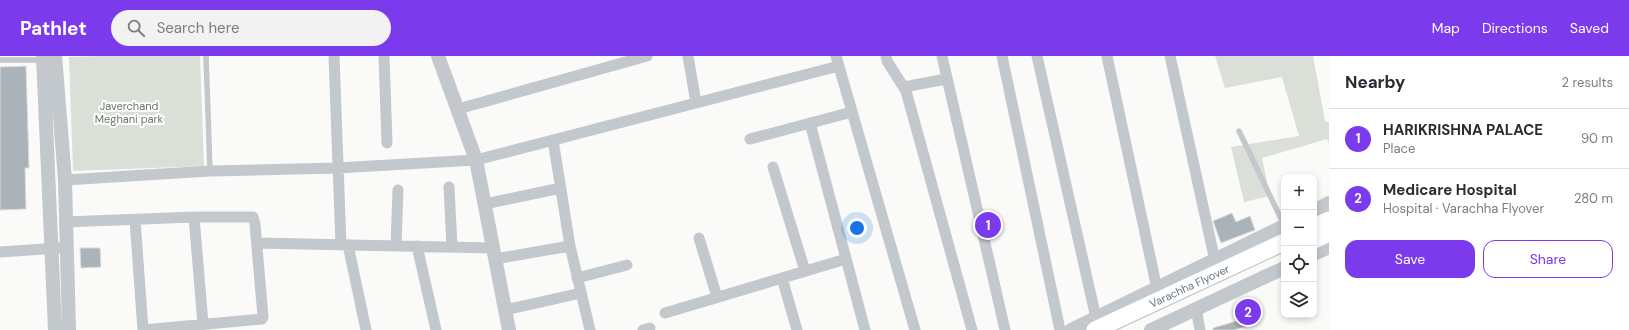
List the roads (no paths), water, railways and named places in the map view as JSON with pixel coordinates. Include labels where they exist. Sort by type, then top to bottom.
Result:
[{"type":"main road","points":[[1317,226],[1329,220]]},
{"type":"main road","points":[[1317,239],[1329,233]]},
{"type":"main road","name":"Varachha Flyover","points":[[1096,324],[1281,243]]},
{"type":"main road","name":"Varachha Flyover","points":[[1122,330],[1281,256]]},
{"type":"street","points":[[334,56],[337,168],[345,245],[366,330]]},
{"type":"street","points":[[384,56],[387,143]]},
{"type":"street","points":[[438,56],[476,160],[509,330]]},
{"type":"street","points":[[458,108],[647,56]]},
{"type":"street","points":[[688,56],[696,103]]},
{"type":"street","points":[[886,56],[887,61],[904,87],[972,330]]},
{"type":"street","points":[[942,56],[946,79],[1005,330]]},
{"type":"street","points":[[1002,56],[1060,330]]},
{"type":"street","points":[[1037,56],[1096,324]]},
{"type":"street","points":[[1107,56],[1157,289]]},
{"type":"street","points":[[1170,56],[1215,261]]},
{"type":"street","points":[[48,57],[65,180],[68,330]]},
{"type":"street","points":[[48,57],[50,249],[55,330]]},
{"type":"street","points":[[65,180],[210,171],[337,168],[476,160],[696,103],[838,61],[915,330]]},
{"type":"street","points":[[904,87],[946,79]]},
{"type":"street","points":[[750,140],[852,112]]},
{"type":"street","points":[[810,123],[865,330]]},
{"type":"street","points":[[553,140],[570,246],[590,330]]},
{"type":"street","points":[[773,167],[805,271]]},
{"type":"street","points":[[449,187],[452,247]]},
{"type":"street","points":[[485,204],[561,188]]},
{"type":"street","points":[[396,245],[398,190]]},
{"type":"street","points":[[1317,209],[1329,203]]},
{"type":"street","points":[[65,222],[194,217],[252,217],[255,224],[263,318],[260,320],[143,330],[135,220]]},
{"type":"street","points":[[194,217],[203,324]]},
{"type":"street","points":[[1071,330],[1096,324],[1157,289],[1281,228]]},
{"type":"street","points":[[699,238],[717,297]]},
{"type":"street","points":[[257,243],[452,247],[494,254],[570,246]]},
{"type":"street","points":[[417,246],[436,330]]},
{"type":"street","points":[[1317,253],[1329,247]]},
{"type":"street","points":[[0,252],[66,248]]},
{"type":"street","points":[[665,313],[846,259]]},
{"type":"street","points":[[578,278],[627,265]]},
{"type":"street","points":[[1151,330],[1281,269]]},
{"type":"street","points":[[782,278],[797,330]]},
{"type":"street","points":[[505,310],[581,293]]},
{"type":"street","points":[[1196,308],[1200,330]]},
{"type":"lane","points":[[206,56],[210,171]]},
{"type":"lane","points":[[0,60],[48,57]]},
{"type":"lane","points":[[1239,131],[1281,220]]},
{"type":"place","name":"HARIKRISHNA PALACE","points":[[988,225]]},
{"type":"place","name":"Medicare Hospital","points":[[1248,312]]},
{"type":"park label","name":"Javerchand Meghani park","points":[[129,112]]}]
